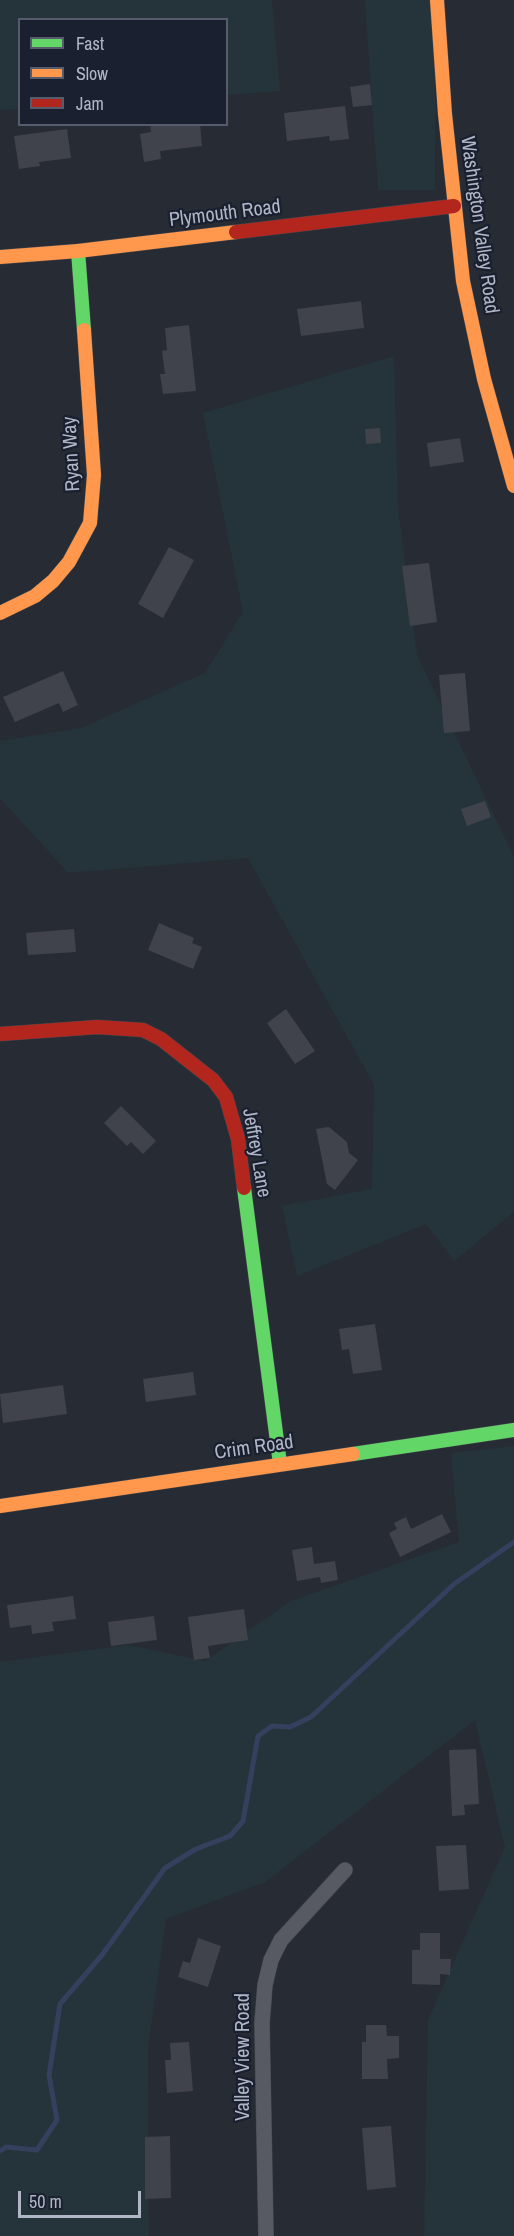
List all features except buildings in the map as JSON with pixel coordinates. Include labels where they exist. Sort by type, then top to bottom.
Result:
[{"type":"street","name":"Washington Valley Road","points":[[437,0],[454,206],[463,281],[479,357],[514,486]]},
{"type":"street","name":"Plymouth Road","points":[[0,257],[78,251],[454,206]]},
{"type":"street","name":"Ryan Way","points":[[0,613],[15,608],[53,581],[69,562],[90,523],[94,475],[78,251]]},
{"type":"street","name":"Jeffrey Lane","points":[[0,1034],[97,1027],[143,1030],[161,1039],[213,1080],[226,1097],[238,1139],[280,1464]]},
{"type":"street","name":"Crim Road","points":[[0,1506],[514,1430]]},
{"type":"street","name":"Valley View Road","points":[[266,2236],[262,2023],[265,1985],[271,1960],[281,1940],[345,1870]]},
{"type":"shaded area","points":[[0,0],[272,0],[280,91],[228,95],[228,18],[18,18],[18,109],[0,110]]},
{"type":"shaded area","points":[[365,0],[436,0],[435,190],[378,190]]},
{"type":"shaded area","points":[[394,356],[398,507],[417,655],[514,857],[514,1212],[454,1261],[426,1224],[297,1276],[282,1206],[372,1189],[374,1085],[248,858],[68,873],[0,798],[0,741],[81,728],[205,673],[243,612],[203,413]]},
{"type":"shaded area","points":[[514,1446],[514,2236],[424,2236],[428,2020],[505,1847],[475,1720],[265,1882],[166,1919],[148,2048],[149,2236],[0,2236],[0,1662],[128,1645],[205,1661],[291,1601],[459,1542],[451,1453]]},
{"type":"waterway","points":[[0,2151],[6,2147],[37,2150],[57,2120],[49,2075],[60,2004],[102,1955],[165,1868],[196,1849],[230,1836],[243,1821],[258,1736],[272,1726],[290,1727],[311,1717],[454,1584],[514,1542]]},
{"type":"traffic: fast","points":[[78,251],[84,330]]},
{"type":"traffic: fast","points":[[244,1188],[280,1464]]},
{"type":"traffic: fast","points":[[353,1454],[514,1430]]},
{"type":"traffic: slow","points":[[437,0],[445,114],[463,281],[484,379],[514,486]]},
{"type":"traffic: slow","points":[[0,257],[78,251],[236,232]]},
{"type":"traffic: slow","points":[[0,613],[35,596],[53,581],[69,562],[90,523],[94,475],[84,330]]},
{"type":"traffic: slow","points":[[0,1506],[353,1454]]},
{"type":"traffic: jam","points":[[236,232],[454,206]]},
{"type":"traffic: jam","points":[[0,1034],[97,1027],[143,1030],[161,1039],[213,1080],[226,1097],[238,1139],[244,1188]]}]
